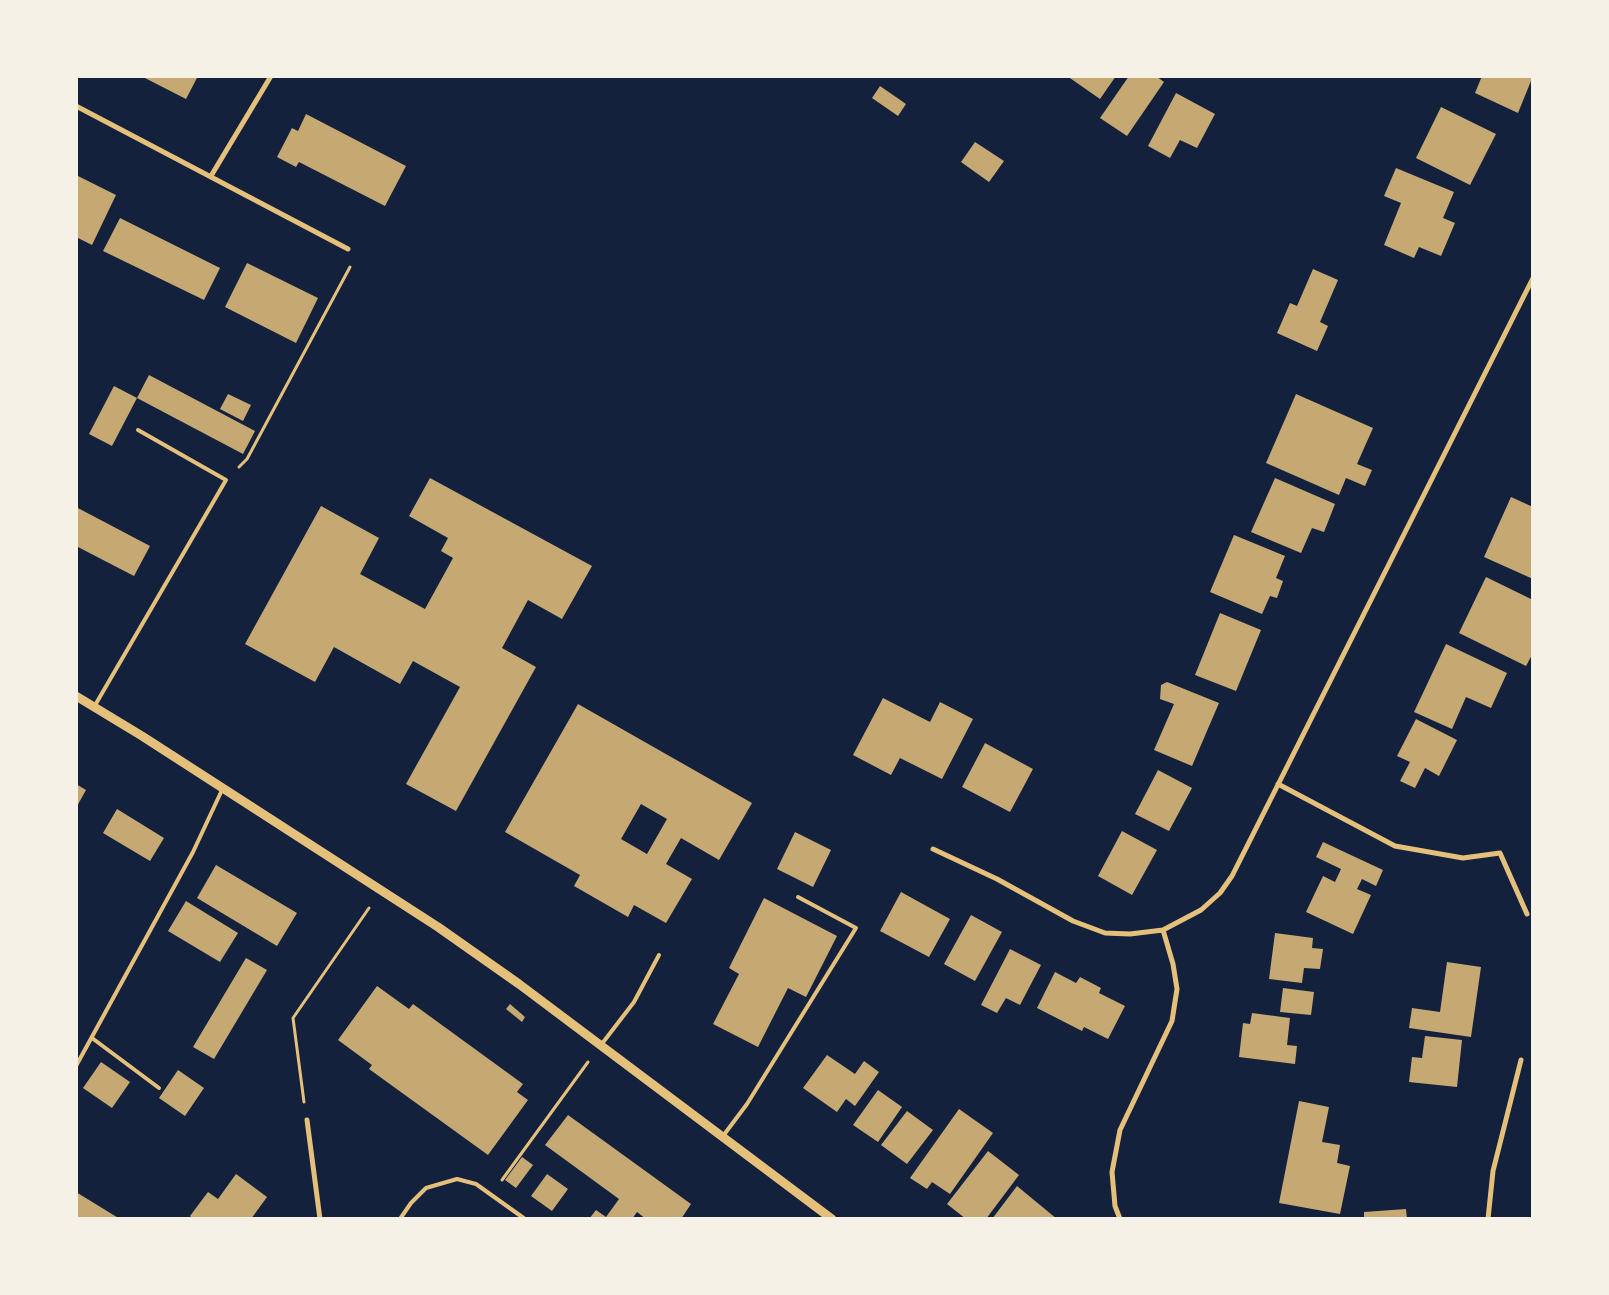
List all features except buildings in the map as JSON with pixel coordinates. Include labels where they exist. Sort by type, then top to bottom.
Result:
[{"type":"street","points":[[211,176],[271,76]]},
{"type":"street","points":[[76,106],[348,250]]},
{"type":"street","points":[[934,849],[997,879],[1073,921],[1105,933],[1130,934],[1163,930],[1201,910],[1220,893],[1232,876],[1533,278]]},
{"type":"street","points":[[76,696],[223,788],[503,972],[832,1219]]},
{"type":"street","points":[[1278,784],[1396,846],[1463,858],[1500,853],[1527,914]]},
{"type":"street","points":[[1120,1219],[1115,1206],[1112,1172],[1120,1130],[1172,1021],[1177,989],[1174,964],[1163,930]]},
{"type":"street","points":[[1488,1219],[1493,1171],[1521,1060]]},
{"type":"street","points":[[306,1120],[320,1219]]},
{"type":"lane","points":[[94,707],[226,480],[138,430]]},
{"type":"lane","points":[[76,1066],[193,852],[223,788]]},
{"type":"lane","points":[[723,1136],[747,1104],[856,928],[798,897]]},
{"type":"lane","points":[[601,1045],[634,1002],[659,955]]},
{"type":"lane","points":[[92,1038],[159,1088]]},
{"type":"lane","points":[[400,1219],[411,1203],[426,1188],[457,1179],[476,1184],[525,1219]]},
{"type":"path","points":[[226,480],[247,459],[351,265],[348,250]]},
{"type":"path","points":[[306,1120],[293,1018],[380,891]]},
{"type":"path","points":[[492,1194],[601,1045]]}]
